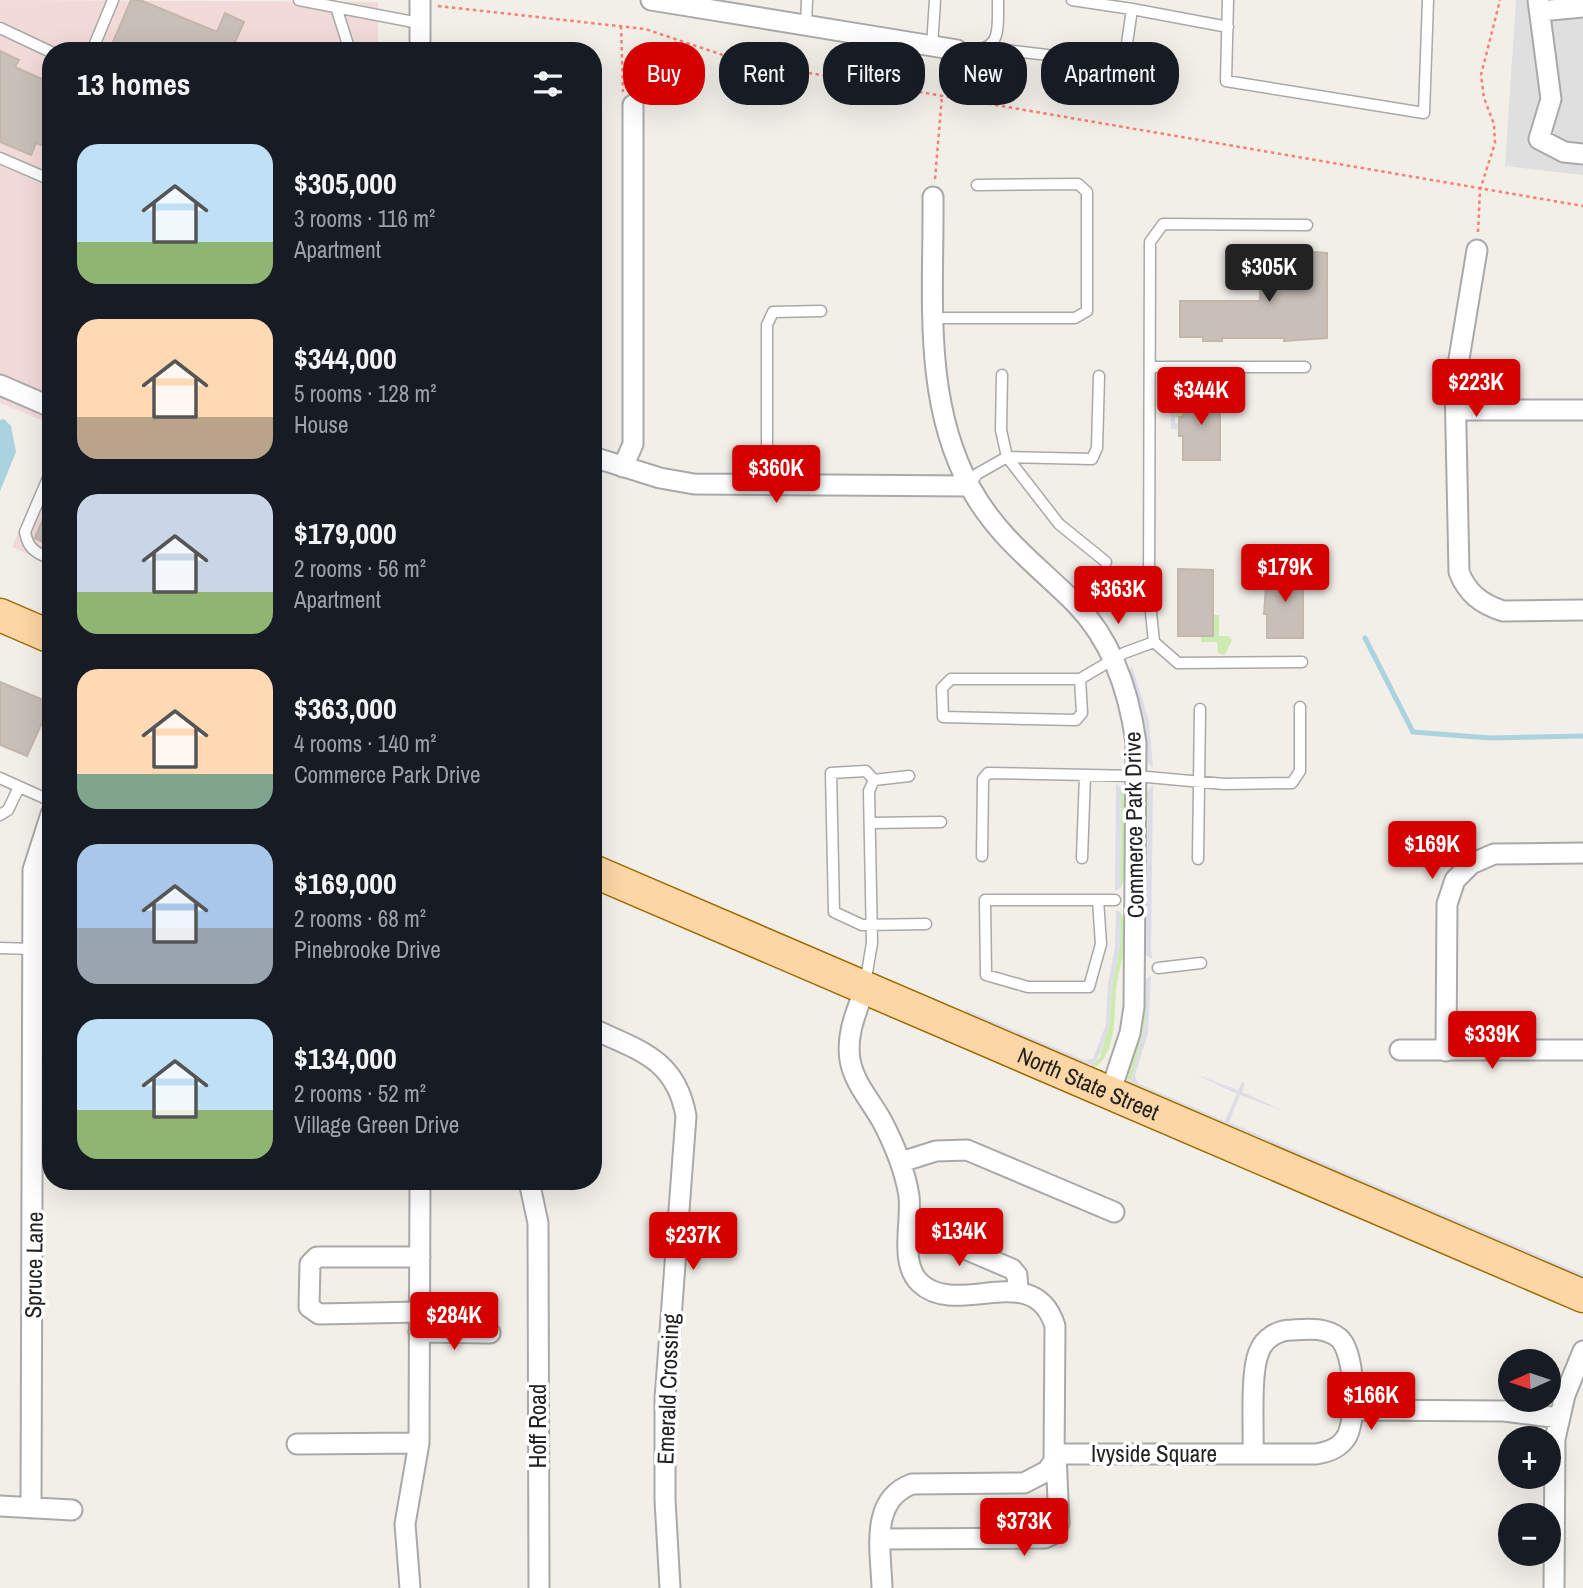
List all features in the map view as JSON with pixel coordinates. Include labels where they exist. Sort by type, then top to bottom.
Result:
[{"type":"main road","points":[[0,615],[42,633]]},
{"type":"main road","name":"North State Street","points":[[602,875],[1583,1296]]},
{"type":"street","points":[[651,0],[939,47]]},
{"type":"street","points":[[420,42],[419,23],[427,3]]},
{"type":"street","points":[[1583,7],[1539,5],[1551,99],[1539,139],[1564,152],[1583,154]]},
{"type":"street","points":[[623,467],[633,444],[628,105]]},
{"type":"street","name":"Commerce Park Drive","points":[[933,197],[936,381],[943,417],[970,486],[1003,536],[1078,606],[1101,635],[1114,660],[1132,712],[1136,776],[1125,900],[1139,968],[1130,1033],[1110,1093]]},
{"type":"street","points":[[1477,250],[1456,371],[1456,556],[1462,580],[1476,598],[1503,611],[1583,610]]},
{"type":"street","points":[[0,385],[42,403]]},
{"type":"street","points":[[1456,410],[1583,410]]},
{"type":"street","points":[[602,460],[660,478],[694,484],[970,486]]},
{"type":"street","name":"Spruce Lane","points":[[31,1508],[33,870],[42,842]]},
{"type":"street","points":[[1446,1051],[1447,904],[1455,880],[1471,863],[1494,854],[1583,853]]},
{"type":"street","points":[[865,988],[848,1037],[851,1063],[901,1162],[909,1196],[909,1263],[914,1275],[933,1291],[945,1294],[1018,1292],[1035,1297],[1044,1304],[1055,1326],[1059,1523],[1055,1533],[1045,1538],[881,1539]]},
{"type":"street","name":"Emerald Crossing","points":[[602,1033],[637,1049],[673,1075],[682,1094],[686,1116],[665,1399],[665,1500],[670,1588]]},
{"type":"street","points":[[1400,1051],[1583,1050]]},
{"type":"street","points":[[901,1162],[936,1151],[967,1150],[1114,1212]]},
{"type":"street","points":[[410,1588],[405,1524],[419,1443],[420,1190]]},
{"type":"street","name":"Hoff Road","points":[[531,1190],[538,1223],[539,1588]]},
{"type":"street","points":[[909,1237],[937,1237],[1012,1269],[1017,1275],[1018,1292]]},
{"type":"street","points":[[419,1257],[317,1257],[310,1265],[309,1307],[319,1314],[419,1322],[490,1333]]},
{"type":"street","name":"Ivyside Square","points":[[1056,1454],[1253,1454],[1329,1452],[1346,1437],[1351,1426],[1351,1359],[1340,1339],[1320,1330],[1287,1329],[1267,1339],[1256,1360],[1253,1454]]},
{"type":"street","points":[[1554,1588],[1553,1455],[1559,1418],[1583,1351]]},
{"type":"street","points":[[1352,1410],[1504,1411],[1559,1418]]},
{"type":"street","points":[[297,1444],[419,1443]]},
{"type":"street","points":[[881,1588],[884,1507],[899,1489],[912,1484],[1024,1483],[1047,1471],[1056,1454]]},
{"type":"street","points":[[0,1506],[72,1510]]},
{"type":"lane","points":[[96,42],[113,0]]},
{"type":"lane","points":[[299,0],[419,23]]},
{"type":"lane","points":[[806,25],[807,0]]},
{"type":"lane","points":[[932,46],[935,0]]},
{"type":"lane","points":[[994,42],[998,37],[998,0]]},
{"type":"lane","points":[[1072,0],[1228,27]]},
{"type":"lane","points":[[1228,0],[1226,81],[1424,113],[1428,0]]},
{"type":"lane","points":[[337,7],[347,42]]},
{"type":"lane","points":[[1027,53],[1124,64],[1132,9]]},
{"type":"lane","points":[[0,28],[42,48]]},
{"type":"lane","points":[[0,158],[42,176]]},
{"type":"lane","points":[[934,318],[1075,318],[1087,311],[1087,192],[1078,184],[977,185]]},
{"type":"lane","points":[[1303,662],[1178,663],[1154,642],[1149,593],[1150,242],[1163,224],[1307,225]]},
{"type":"lane","points":[[766,485],[767,325],[773,312],[821,311]]},
{"type":"lane","points":[[1150,368],[1246,371],[1305,367]]},
{"type":"lane","points":[[1002,375],[1001,429],[1007,457],[1059,524],[1106,562]]},
{"type":"lane","points":[[970,486],[977,474],[1007,457],[1092,459],[1097,448],[1099,376]]},
{"type":"lane","points":[[42,492],[25,532],[27,542],[34,552],[42,555]]},
{"type":"lane","points":[[1080,679],[1082,713],[1076,720],[943,717],[942,688],[951,679],[1080,679],[1124,653],[1154,642]]},
{"type":"lane","points":[[982,856],[985,775],[1136,776],[1224,784],[1292,783],[1300,771],[1300,707]]},
{"type":"lane","points":[[1198,859],[1200,709]]},
{"type":"lane","points":[[874,780],[866,771],[831,773],[831,898],[837,916],[872,925],[926,924]]},
{"type":"lane","points":[[1082,858],[1085,775]]},
{"type":"lane","points":[[874,780],[909,776]]},
{"type":"lane","points":[[0,778],[42,797]]},
{"type":"lane","points":[[865,988],[872,925],[869,791],[874,780]]},
{"type":"lane","points":[[0,815],[8,810],[19,787]]},
{"type":"lane","points":[[870,823],[941,822]]},
{"type":"lane","points":[[1098,900],[1101,944],[1089,987],[1028,987],[986,975],[985,900],[1098,900],[1125,900]]},
{"type":"lane","points":[[0,948],[33,949]]},
{"type":"lane","points":[[1158,968],[1201,963]]},
{"type":"path","points":[[1477,250],[1480,190],[1495,143],[1494,124],[1483,98],[1481,75],[1500,0]]},
{"type":"path","points":[[427,3],[645,29],[726,56],[939,95]]},
{"type":"path","points":[[621,26],[623,47]]},
{"type":"path","points":[[933,197],[941,105]]},
{"type":"path","points":[[994,105],[1583,206]]},
{"type":"shaded area","points":[[0,0],[378,2],[378,42],[42,42],[42,420],[0,403]]},
{"type":"shaded area","points":[[1516,0],[1583,0],[1583,175],[1505,166]]},
{"type":"shaded area","points":[[1171,382],[1175,382],[1175,423],[1179,424],[1179,429],[1171,429]]},
{"type":"shaded area","points":[[42,475],[42,561],[12,547]]},
{"type":"shaded area","points":[[1132,666],[1149,721],[1153,767],[1148,764],[1145,721],[1129,670]]},
{"type":"shaded area","points":[[1116,783],[1121,788],[1120,888],[1115,891]]},
{"type":"shaded area","points":[[1153,785],[1152,959],[1146,955],[1148,790]]},
{"type":"shaded area","points":[[1116,910],[1120,912],[1120,945],[1112,985],[1109,1025],[1101,1052],[1094,1063],[1096,1067],[1082,1064],[965,1013],[965,1009],[1084,1060],[1093,1059],[1106,1024],[1108,984],[1115,948]]},
{"type":"shaded area","points":[[1151,976],[1148,1033],[1135,1075],[1138,1083],[1225,1121],[1237,1094],[1195,1074],[1238,1090],[1242,1082],[1245,1083],[1242,1092],[1284,1111],[1240,1095],[1229,1122],[1583,1274],[1583,1278],[1133,1083],[1130,1086],[1127,1080],[1132,1079],[1146,1018],[1146,979]]},
{"type":"green space","points":[[1162,372],[1176,373],[1177,388],[1230,387],[1231,375],[1237,374],[1239,390],[1225,393],[1225,404],[1220,404],[1219,393],[1184,393],[1183,417],[1175,417],[1175,382],[1158,381],[1158,375]]},
{"type":"green space","points":[[1213,615],[1219,615],[1219,636],[1228,636],[1232,640],[1225,655],[1218,653],[1217,642],[1201,642],[1201,636],[1213,636]]},
{"type":"green space","points":[[1129,670],[1145,721],[1148,764],[1129,674]]},
{"type":"green space","points":[[1121,788],[1124,794],[1126,858],[1120,888]]},
{"type":"green space","points":[[1148,790],[1146,955],[1143,948],[1145,797]]},
{"type":"green space","points":[[1120,912],[1124,919],[1126,937],[1117,983],[1114,1028],[1108,1050],[1096,1067],[1094,1063],[1100,1057],[1109,1025],[1112,985],[1120,945]]},
{"type":"green space","points":[[1146,979],[1146,1018],[1132,1079],[1127,1080],[1141,1026]]},
{"type":"green space","points":[[1133,1083],[1583,1278],[1583,1281],[1130,1086]]},
{"type":"water","points":[[4,419],[11,426],[16,452],[0,491],[0,420]]},
{"type":"building","points":[[131,0],[140,0],[217,32],[225,13],[244,22],[235,42],[113,42]]},
{"type":"building","points":[[0,51],[19,60],[15,67],[42,79],[42,145],[36,143],[31,155],[0,142]]},
{"type":"building","points":[[1285,250],[1327,253],[1327,338],[1284,341],[1284,338],[1222,338],[1222,341],[1203,341],[1203,337],[1180,337],[1180,301],[1260,301],[1261,253],[1285,253]]},
{"type":"building","points":[[1184,393],[1220,393],[1220,460],[1183,460],[1183,436],[1179,436],[1179,417],[1183,417]]},
{"type":"building","points":[[42,521],[42,542],[35,538]]},
{"type":"building","points":[[1178,569],[1213,570],[1213,636],[1178,636]]},
{"type":"building","points":[[1267,571],[1303,571],[1303,638],[1267,638],[1267,614],[1264,614]]},
{"type":"building","points":[[0,682],[42,699],[42,723],[27,756],[0,745]]},
{"type":"waterway","points":[[1365,638],[1413,732],[1490,738],[1583,736]]}]
